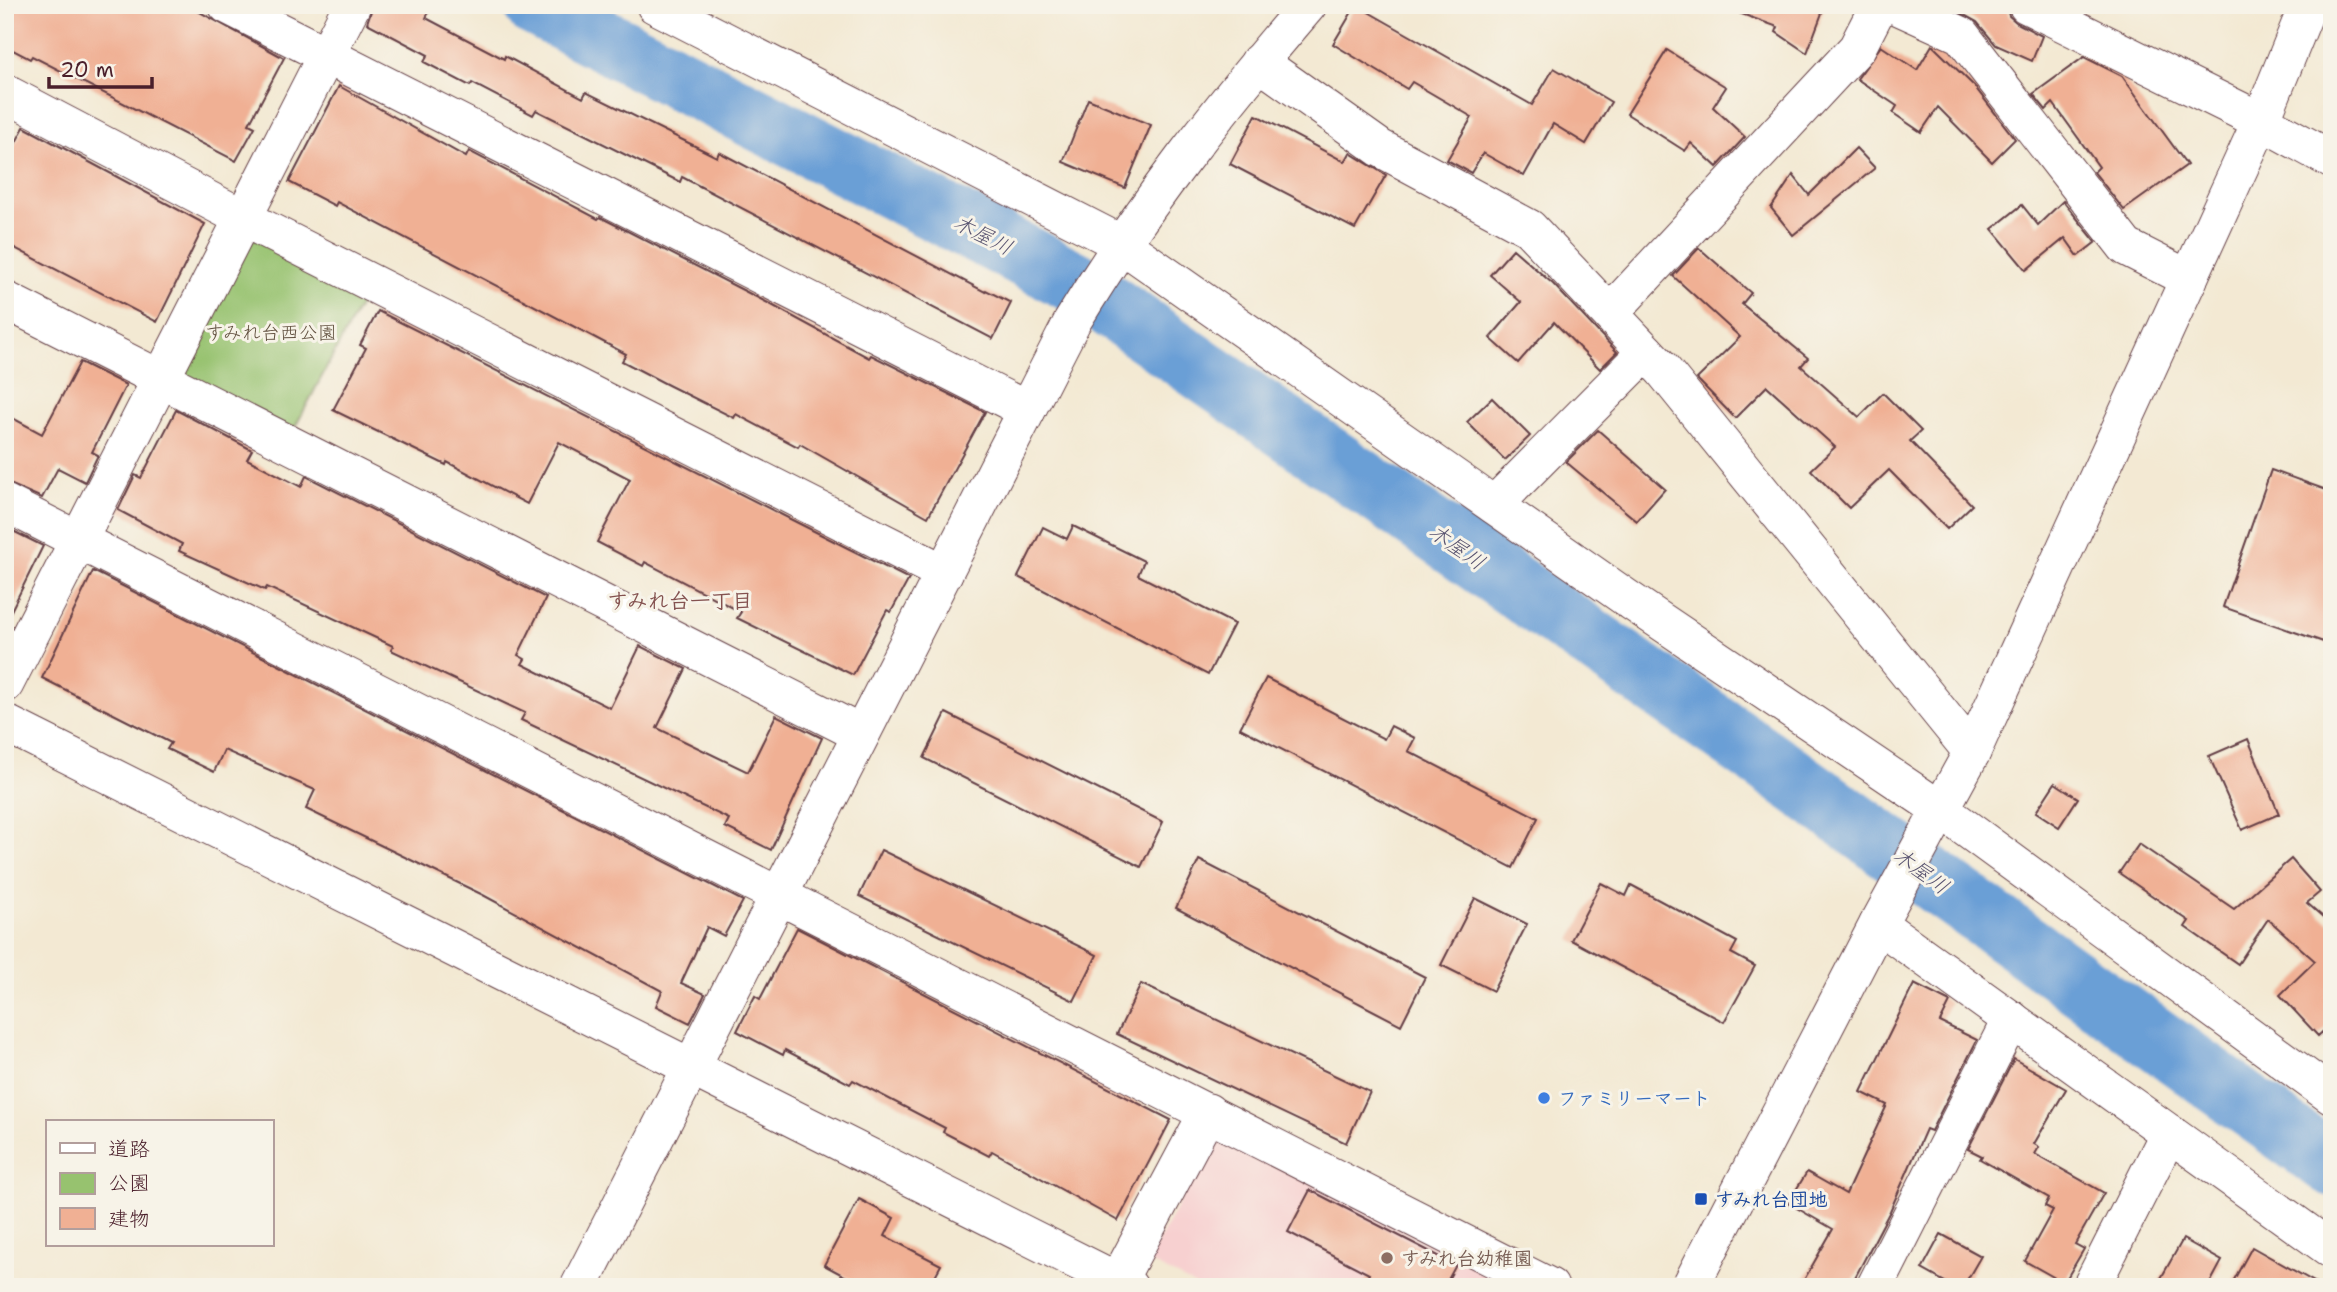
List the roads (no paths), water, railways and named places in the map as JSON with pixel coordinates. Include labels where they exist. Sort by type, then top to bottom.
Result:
[{"type":"street","points":[[227,5],[1027,410]]},
{"type":"street","points":[[5,684],[352,5]]},
{"type":"street","points":[[654,5],[1120,243],[1494,505],[1934,822],[2332,1096]]},
{"type":"street","points":[[579,1287],[1072,322],[1120,243],[1259,62],[1308,5]]},
{"type":"street","points":[[1610,313],[1857,48],[1879,5]]},
{"type":"street","points":[[1895,5],[1961,35],[2126,247],[2189,279]]},
{"type":"street","points":[[2026,5],[2261,121],[2332,160]]},
{"type":"street","points":[[1690,1287],[1881,918],[1972,752],[2261,121],[2308,5]]},
{"type":"street","points":[[1259,62],[1380,148],[1530,228],[1646,352],[1972,752]]},
{"type":"street","points":[[5,93],[243,218],[944,573]]},
{"type":"street","points":[[5,300],[861,734]]},
{"type":"street","points":[[1494,505],[1646,352]]},
{"type":"street","points":[[5,503],[1550,1287]]},
{"type":"street","points":[[5,723],[1124,1284],[1208,1112]]},
{"type":"street","points":[[1881,918],[2011,1019],[2332,1250]]},
{"type":"street","points":[[1875,1287],[2011,1019]]},
{"type":"street","points":[[2091,1287],[2169,1133]]},
{"type":"waterway","name":"木屋川","points":[[535,5],[1075,282],[1791,778],[2332,1165]]},
{"type":"place","name":"ファミリーマート","points":[[1544,1098]]},
{"type":"place","name":"すみれ台団地","points":[[1701,1199]]},
{"type":"place","name":"すみれ台幼稚園","points":[[1387,1258]]},
{"type":"district","name":"すみれ台一丁目","points":[[680,601]]},
{"type":"park label","name":"すみれ台西公園","points":[[271,332]]}]
